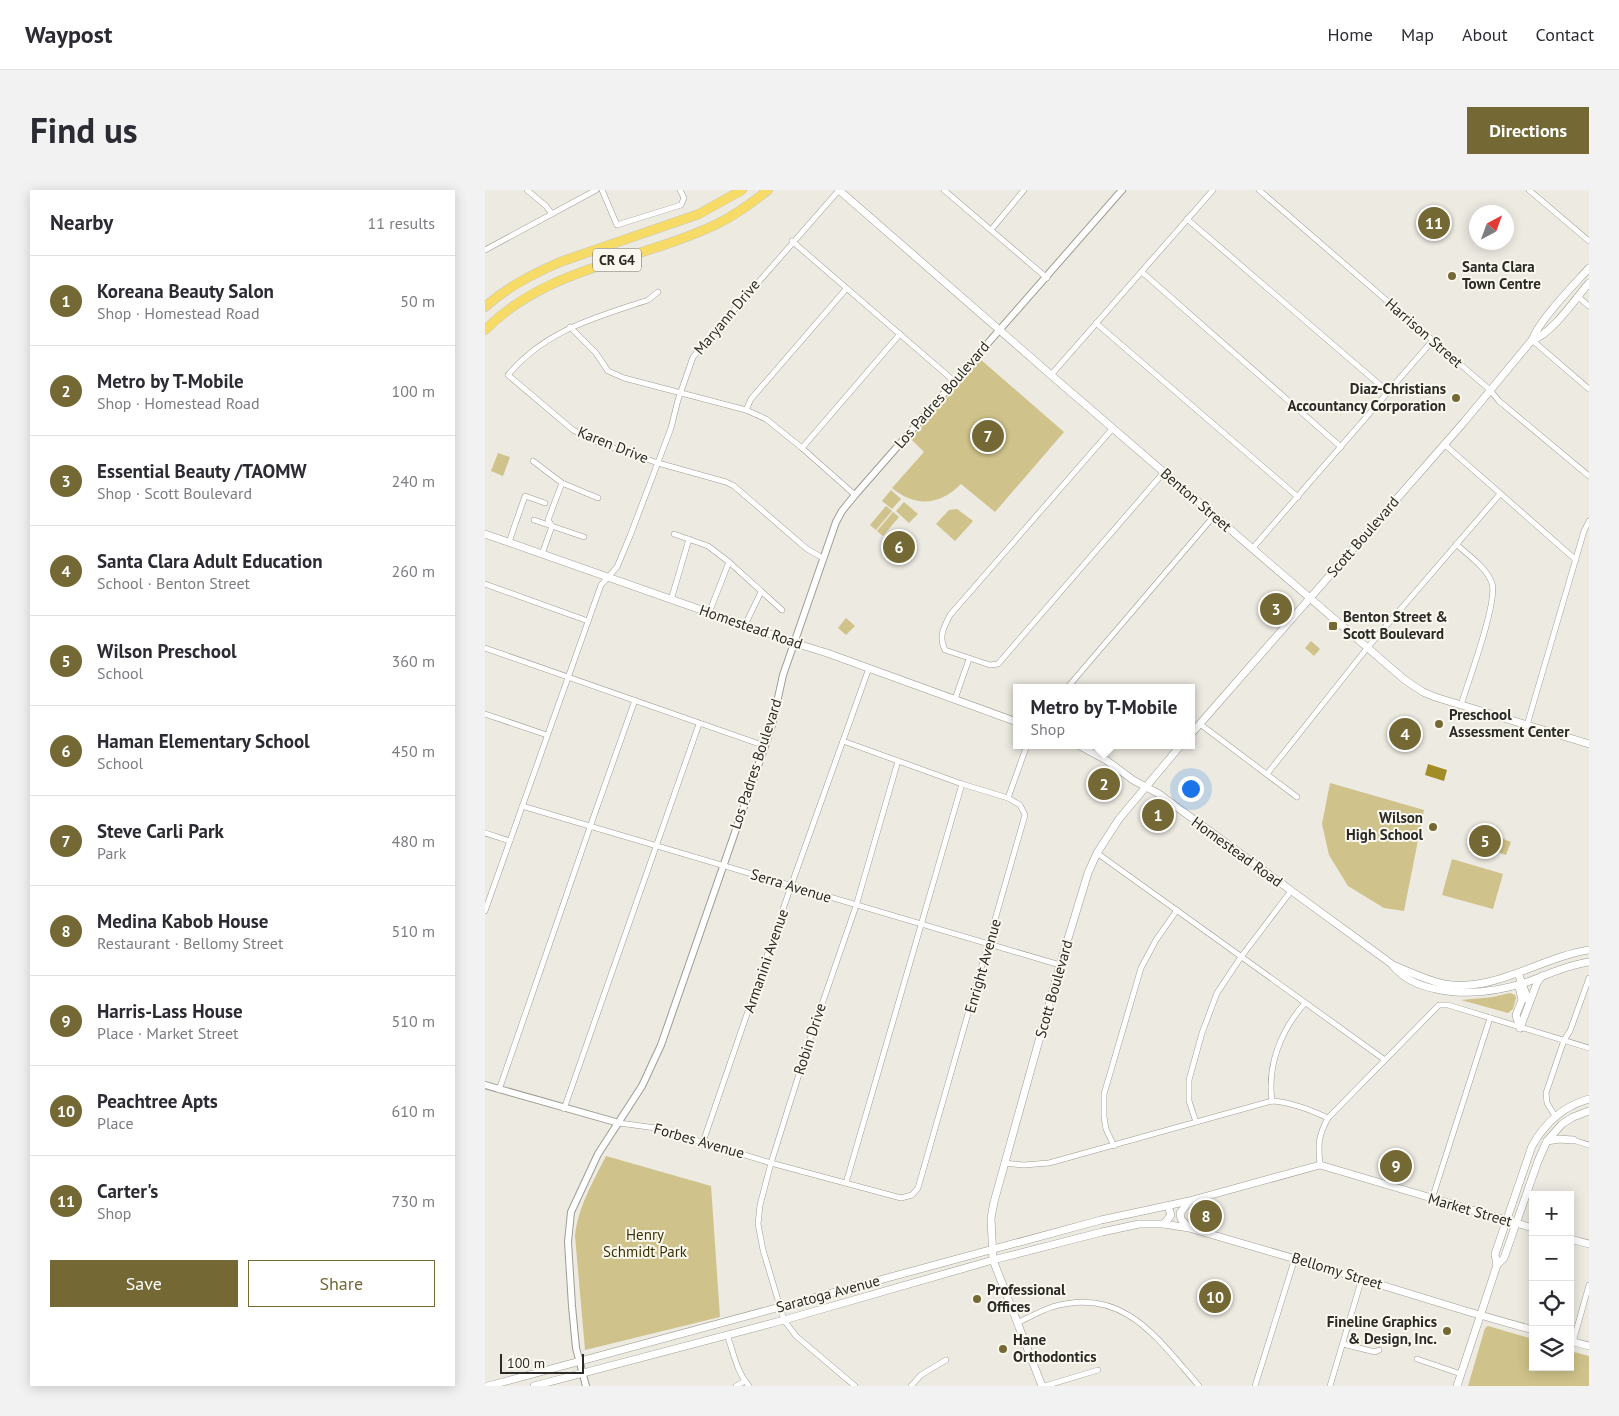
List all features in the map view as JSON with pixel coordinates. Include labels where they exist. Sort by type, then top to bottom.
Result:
[{"type":"highway","name":"CR G4","points":[[485,307],[509,289],[546,268],[699,214],[742,190]]},
{"type":"highway","name":"CR G4","points":[[485,330],[520,302],[547,285],[695,233],[739,211],[768,190]]},
{"type":"main road","name":"Benton Street","points":[[839,190],[1252,549],[1413,686],[1423,692],[1461,705],[1589,744]]},
{"type":"main road","name":"Scott Boulevard","points":[[1195,730],[1491,390],[1532,340],[1543,321],[1589,268]]},
{"type":"main road","name":"Scott Boulevard","points":[[1532,340],[1541,337],[1551,328],[1589,283]]},
{"type":"main road","name":"Homestead Road","points":[[485,534],[869,668],[1013,721]]},
{"type":"main road","name":"Homestead Road","points":[[1085,749],[1159,794],[1393,965],[1426,980],[1446,984],[1470,985],[1589,950]]},
{"type":"main road","name":"Scott Boulevard","points":[[1044,1386],[993,1260],[991,1250],[991,1218],[1004,1163],[1088,873],[1097,852],[1119,819],[1177,749]]},
{"type":"main road","name":"Homestead Road","points":[[1393,965],[1400,975],[1428,988],[1453,993],[1471,993],[1493,991],[1589,962]]},
{"type":"main road","points":[[1518,972],[1521,983],[1525,986],[1529,1002]]},
{"type":"main road","points":[[1520,1028],[1537,983],[1542,976]]},
{"type":"main road","points":[[1520,1028],[1516,1015],[1522,1000],[1519,987],[1521,983]]},
{"type":"main road","points":[[1497,1265],[1495,1254],[1532,1146],[1540,1132],[1555,1116],[1577,1103],[1589,1099]]},
{"type":"main road","points":[[1457,1386],[1497,1265],[1504,1258],[1538,1161],[1547,1141],[1562,1124],[1573,1117],[1589,1111]]},
{"type":"main road","points":[[1547,1141],[1559,1139],[1573,1140]]},
{"type":"main road","name":"Market Street","points":[[1320,1165],[1529,1227]]},
{"type":"main road","name":"Saratoga Avenue","points":[[488,1386],[1101,1220],[1189,1201],[1320,1165]]},
{"type":"main road","points":[[1189,1201],[1182,1209],[1180,1216],[1184,1225],[1189,1228]]},
{"type":"main road","points":[[1164,1224],[1171,1215],[1169,1206]]},
{"type":"main road","name":"Saratoga Avenue","points":[[534,1386],[784,1320],[993,1260],[1139,1224]]},
{"type":"main road","name":"Bellomy Street","points":[[1139,1224],[1164,1224],[1189,1228],[1362,1278],[1466,1312],[1480,1314],[1529,1329]]},
{"type":"main road","points":[[1574,1240],[1589,1244]]},
{"type":"main road","points":[[1574,1342],[1589,1346]]},
{"type":"street","points":[[527,190],[546,206],[552,214]]},
{"type":"street","points":[[485,250],[597,190]]},
{"type":"street","points":[[602,190],[617,225],[681,205],[684,198],[680,190]]},
{"type":"street","name":"Maryann Drive","points":[[485,910],[487,897],[510,841],[601,585],[617,566],[671,428],[680,393],[693,357],[792,241],[839,190]]},
{"type":"street","points":[[944,190],[1047,278]]},
{"type":"street","points":[[991,230],[1025,190]]},
{"type":"street","name":"Los Padres Boulevard","points":[[587,1386],[579,1360],[572,1306],[568,1258],[568,1226],[571,1212],[578,1194],[599,1154],[651,1068],[661,1045],[765,746],[793,642],[836,522],[855,495],[1047,278],[1122,190]]},
{"type":"street","points":[[1051,375],[1213,190]]},
{"type":"street","name":"Harrison Street","points":[[1259,190],[1491,390],[1499,401],[1589,476]]},
{"type":"street","points":[[1529,190],[1589,241]]},
{"type":"street","points":[[1187,219],[1387,391]]},
{"type":"street","points":[[792,241],[954,381]]},
{"type":"street","points":[[1142,272],[1341,447]]},
{"type":"street","points":[[746,410],[751,398],[846,289]]},
{"type":"street","name":"Karen Drive","points":[[658,292],[648,300],[570,327],[542,343],[519,362],[509,375],[573,430],[597,442],[734,486],[807,549],[823,558]]},
{"type":"street","points":[[1577,296],[1589,306]]},
{"type":"street","points":[[1096,323],[1298,497]]},
{"type":"street","points":[[570,327],[596,353],[611,373],[746,410],[766,419],[855,495]]},
{"type":"street","points":[[802,448],[900,334]]},
{"type":"street","points":[[1252,549],[1433,340]]},
{"type":"street","points":[[1532,340],[1589,389]]},
{"type":"street","points":[[1113,428],[950,615],[943,632],[942,643],[945,650],[990,665],[998,664],[1164,472]]},
{"type":"street","points":[[1444,444],[1577,560]]},
{"type":"street","points":[[533,461],[562,484],[597,498]]},
{"type":"street","points":[[552,526],[548,520],[562,484]]},
{"type":"street","points":[[1267,774],[1368,647],[1500,494]]},
{"type":"street","points":[[509,542],[525,496],[545,503]]},
{"type":"street","points":[[1070,684],[1215,516]]},
{"type":"street","points":[[534,520],[584,537]]},
{"type":"street","points":[[1527,725],[1584,531],[1589,521]]},
{"type":"street","points":[[542,554],[552,526]]},
{"type":"street","points":[[674,534],[708,546],[729,562],[782,610]]},
{"type":"street","points":[[671,600],[689,539]]},
{"type":"street","points":[[1456,544],[1485,570],[1492,585],[1493,595],[1490,611],[1461,705]]},
{"type":"street","points":[[709,613],[729,562]]},
{"type":"street","points":[[485,584],[588,621]]},
{"type":"street","points":[[745,625],[761,592]]},
{"type":"street","points":[[485,648],[765,746]]},
{"type":"street","points":[[955,699],[969,659]]},
{"type":"street","name":"Armanini Avenue","points":[[703,1142],[791,886],[869,668]]},
{"type":"street","points":[[499,1090],[635,700]]},
{"type":"street","points":[[485,714],[547,735]]},
{"type":"street","points":[[564,1109],[699,724]]},
{"type":"street","points":[[1200,724],[1297,797]]},
{"type":"street","points":[[843,741],[962,784],[1008,798],[1026,749]]},
{"type":"street","name":"Robin Drive","points":[[784,1320],[763,1250],[758,1224],[760,1205],[771,1162],[811,1036],[857,906],[898,761]]},
{"type":"street","points":[[846,1183],[962,784]]},
{"type":"street","name":"Enright Avenue","points":[[912,1195],[918,1188],[1025,820],[1024,810],[1020,805],[1008,798]]},
{"type":"street","name":"Serra Avenue","points":[[522,806],[1060,965]]},
{"type":"street","points":[[485,833],[510,841]]},
{"type":"street","points":[[1097,852],[1385,1060]]},
{"type":"street","points":[[1196,1122],[1189,1101],[1189,1080],[1202,1033],[1217,993],[1241,957],[1291,890]]},
{"type":"street","points":[[1115,1146],[1104,1117],[1104,1094],[1141,968],[1156,940],[1177,910]]},
{"type":"street","points":[[1555,1116],[1547,1103],[1546,1096],[1564,1040],[1570,1032],[1589,978]]},
{"type":"street","points":[[1272,1101],[1270,1086],[1271,1068],[1284,1034],[1295,1015],[1305,1003]]},
{"type":"street","points":[[1320,1165],[1318,1142],[1328,1118],[1441,1004],[1589,1048]]},
{"type":"street","points":[[1433,1199],[1490,1018]]},
{"type":"street","name":"Forbes Avenue","points":[[485,1085],[564,1109],[619,1123],[656,1128],[901,1198],[912,1195]]},
{"type":"street","points":[[1004,1163],[1024,1165],[1049,1163],[1272,1101],[1282,1101],[1328,1118]]},
{"type":"street","points":[[1573,1140],[1589,1145]]},
{"type":"street","points":[[1255,1386],[1295,1258]]},
{"type":"street","points":[[1330,1386],[1362,1278]]},
{"type":"street","points":[[1574,1332],[1589,1285]]},
{"type":"street","points":[[1017,1323],[1049,1308],[1082,1301],[1118,1308],[1136,1319],[1151,1332],[1199,1386]]},
{"type":"street","points":[[784,1320],[796,1336],[855,1386]]},
{"type":"street","points":[[727,1335],[734,1360],[749,1386]]},
{"type":"street","points":[[1343,1344],[1375,1352],[1379,1350]]},
{"type":"street","points":[[1417,1359],[1461,1374]]},
{"type":"street","points":[[911,1386],[921,1375],[946,1360]]},
{"type":"street","points":[[1044,1386],[1098,1370]]},
{"type":"street","points":[[736,1386],[745,1381]]},
{"type":"green space","points":[[980,359],[1064,432],[995,512],[961,484],[944,497],[936,500],[918,501],[901,494],[892,488],[924,452],[911,439]]},
{"type":"green space","points":[[498,453],[510,457],[503,476],[491,471]]},
{"type":"green space","points":[[891,490],[901,499],[892,509],[882,501]]},
{"type":"green space","points":[[904,502],[918,514],[909,523],[896,511]]},
{"type":"green space","points":[[886,506],[892,511],[876,530],[870,525]]},
{"type":"green space","points":[[957,509],[973,521],[955,541],[936,524],[949,510]]},
{"type":"green space","points":[[893,512],[899,517],[883,536],[877,531]]},
{"type":"green space","points":[[846,618],[855,626],[846,635],[838,628]]},
{"type":"green space","points":[[1311,641],[1320,649],[1314,656],[1305,648]]},
{"type":"green space","points":[[1330,783],[1424,810],[1404,911],[1384,908],[1348,886],[1329,855],[1322,824]]},
{"type":"green space","points":[[1501,838],[1511,842],[1506,855],[1497,852]]},
{"type":"green space","points":[[1452,859],[1503,874],[1493,909],[1442,895]]},
{"type":"green space","points":[[1510,993],[1515,995],[1516,998],[1513,1009],[1508,1013],[1461,1000],[1493,997]]},
{"type":"green space","name":"Henry Schmidt Park","points":[[606,1156],[711,1186],[720,1317],[585,1350],[575,1236],[579,1215],[591,1185]]},
{"type":"green space","points":[[1488,1326],[1529,1338],[1529,1371],[1574,1371],[1574,1352],[1589,1356],[1589,1386],[1468,1386],[1485,1328]]},
{"type":"shaded area","points":[[1428,764],[1447,770],[1444,781],[1425,775]]},
{"type":"place","name":"Carter's","points":[[1434,223]]},
{"type":"place","name":"Santa Clara Town Centre","points":[[1452,276]]},
{"type":"place","name":"Diaz-Christians Accountancy Corporation","points":[[1456,398]]},
{"type":"place","name":"Steve Carli Park","points":[[988,436]]},
{"type":"place","name":"Haman Elementary School","points":[[899,547]]},
{"type":"place","name":"Essential Beauty /TAOMW","points":[[1276,609]]},
{"type":"place","name":"Benton Street & Scott Boulevard","points":[[1333,626]]},
{"type":"place","name":"Preschool Assessment Center","points":[[1439,724]]},
{"type":"place","name":"Santa Clara Adult Education","points":[[1405,734]]},
{"type":"place","name":"Metro by T-Mobile","points":[[1104,784]]},
{"type":"place","name":"Koreana Beauty Salon","points":[[1158,815]]},
{"type":"place","name":"Wilson High School","points":[[1433,827]]},
{"type":"place","name":"Wilson Preschool","points":[[1485,841]]},
{"type":"place","name":"Harris-Lass House","points":[[1396,1166]]},
{"type":"place","name":"Medina Kabob House","points":[[1206,1216]]},
{"type":"place","name":"Peachtree Apts","points":[[1215,1297]]},
{"type":"place","name":"Professional Offices","points":[[977,1299]]},
{"type":"place","name":"Fineline Graphics & Design, Inc.","points":[[1447,1331]]},
{"type":"place","name":"Hane Orthodontics","points":[[1003,1349]]}]
